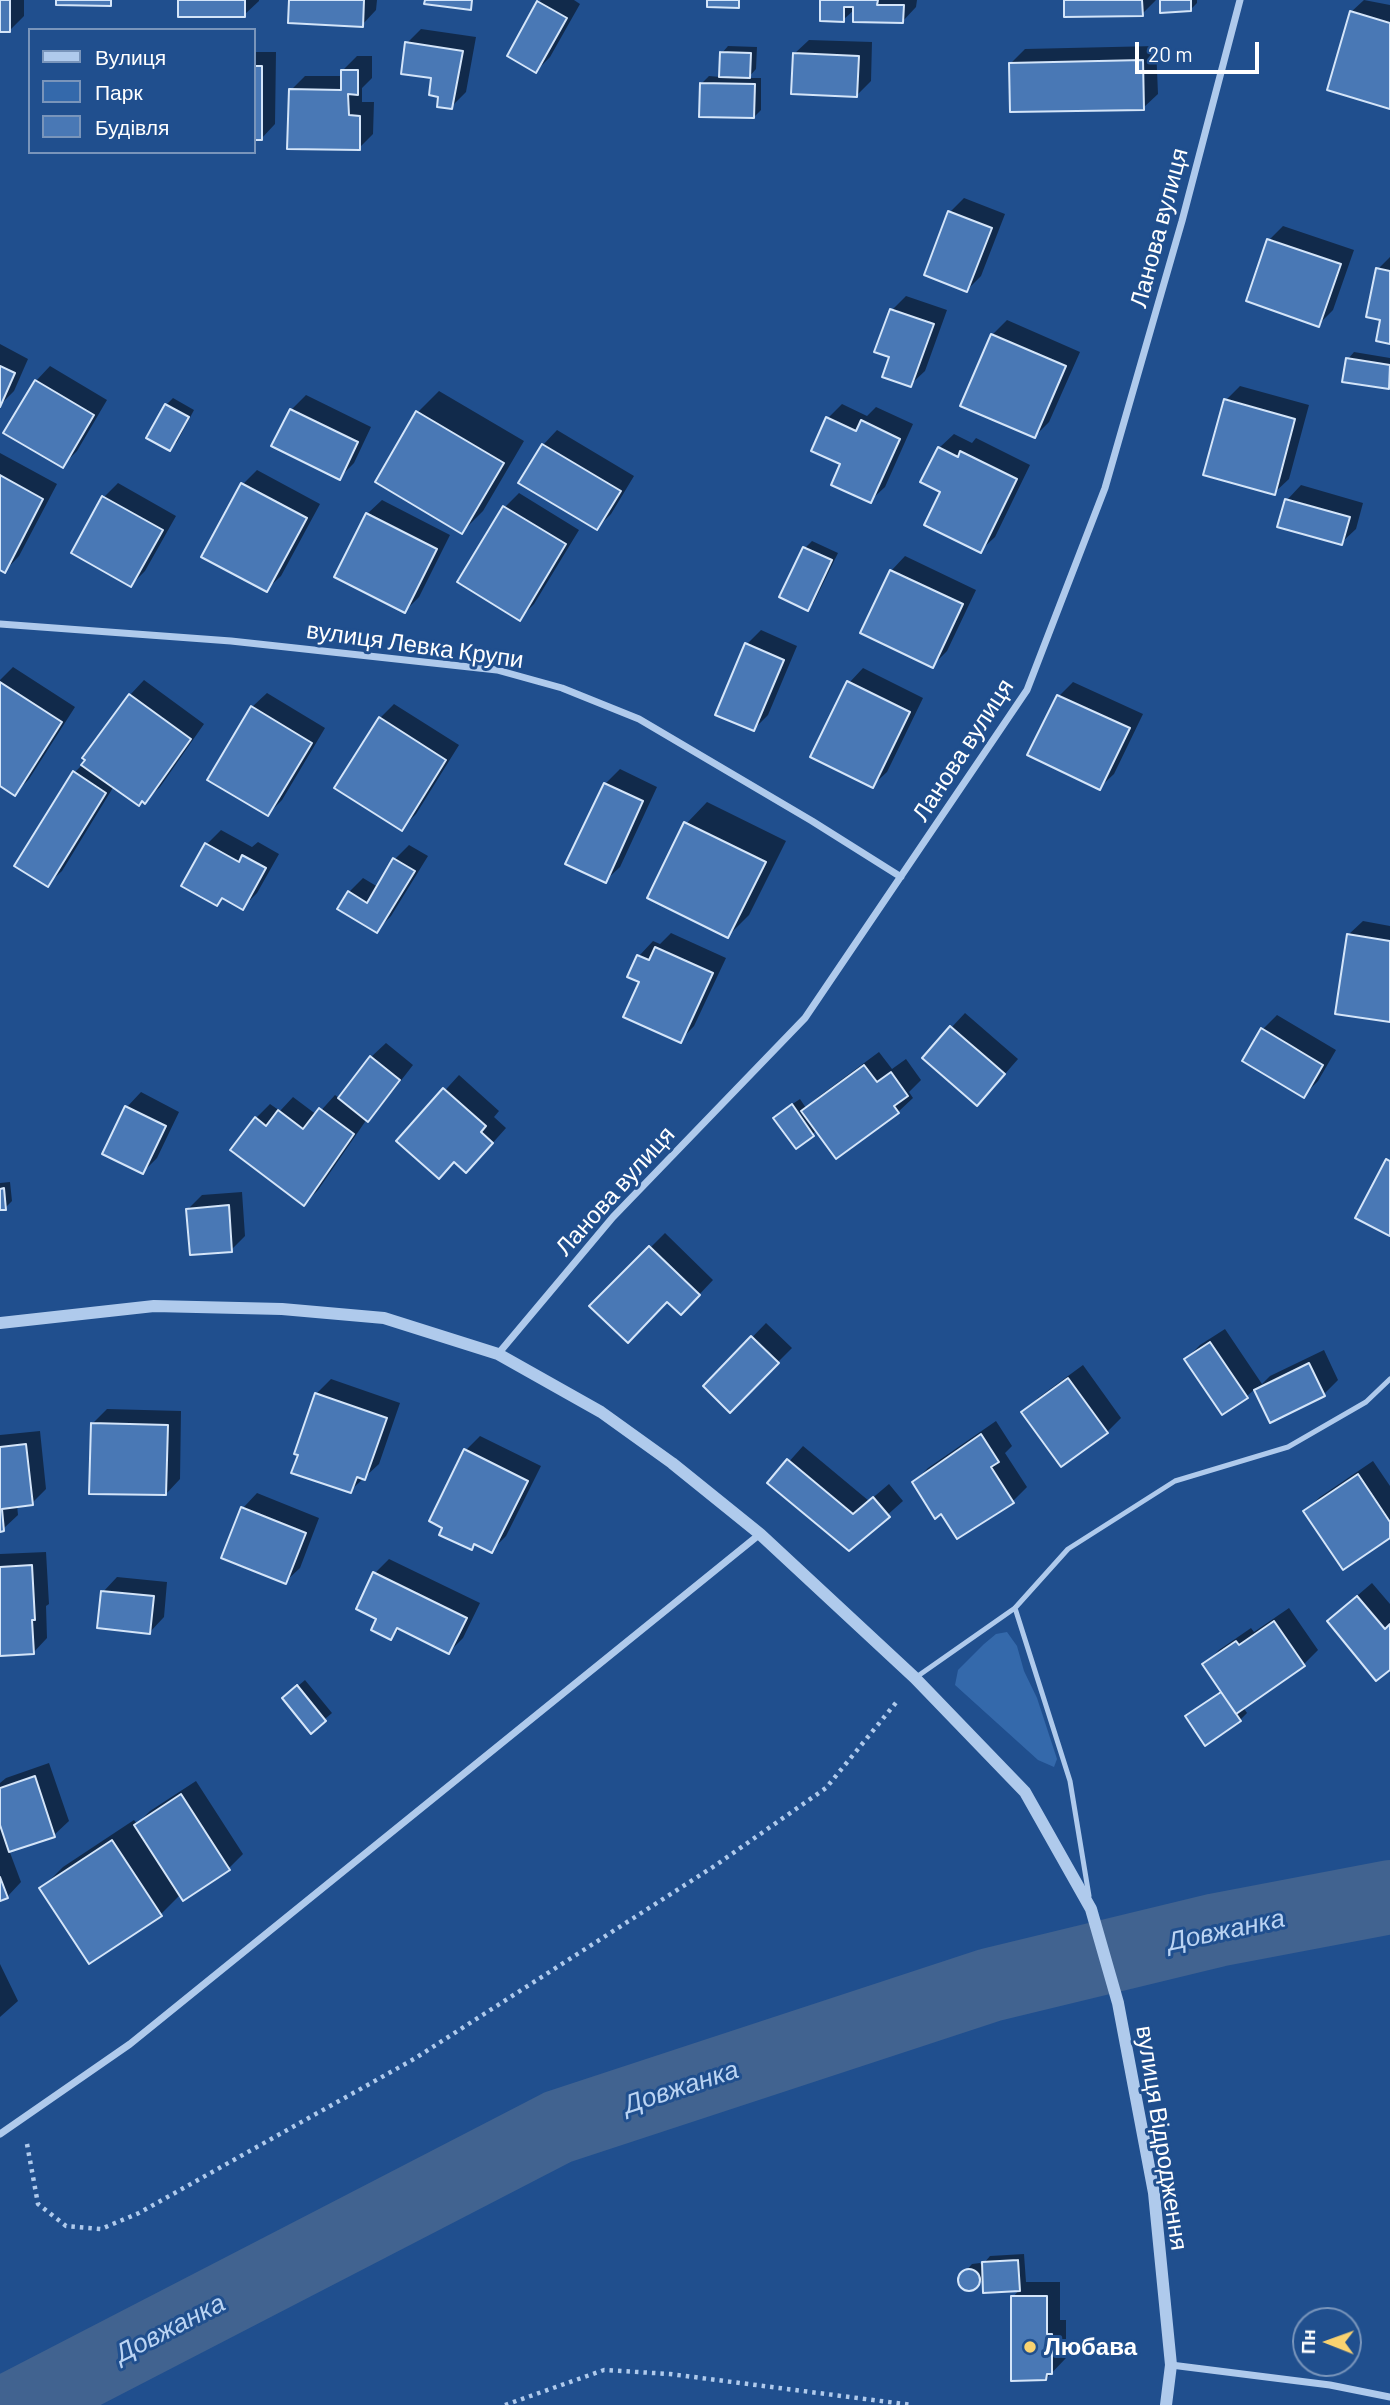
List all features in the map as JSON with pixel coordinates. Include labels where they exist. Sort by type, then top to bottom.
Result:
[{"type":"street","name":"Ланова вулиця","points":[[498,1354],[613,1217],[805,1018],[1027,690],[1105,488],[1182,221],[1240,0]]},
{"type":"street","name":"вулиця Левка Крупи","points":[[0,624],[231,641],[496,670],[562,688],[639,719],[901,877]]},
{"type":"street","name":"вулиця Відродження","points":[[0,1323],[154,1306],[282,1309],[384,1318],[498,1354],[601,1412],[673,1463],[760,1534],[915,1678],[1025,1792],[1091,1909],[1118,2003],[1154,2193],[1171,2365],[1166,2405]]},
{"type":"street","points":[[0,2134],[130,2045],[760,1534]]},
{"type":"street","points":[[1171,2365],[1330,2385],[1390,2397]]},
{"type":"lane","points":[[915,1678],[1015,1608],[1068,1549],[1175,1481],[1288,1447],[1366,1402],[1390,1379]]},
{"type":"lane","points":[[1015,1608],[1070,1781],[1091,1909]]},
{"type":"path","points":[[22,2119],[38,2204],[66,2226],[101,2230],[139,2213],[414,2059],[716,1865],[826,1788],[915,1678]]},
{"type":"path","points":[[505,2405],[604,2370],[670,2374],[912,2405]]},
{"type":"green space","points":[[1007,1632],[1017,1646],[1024,1671],[1037,1698],[1057,1759],[1054,1767],[1038,1760],[955,1685],[958,1670],[996,1634]]},
{"type":"building","points":[[0,0],[10,0],[10,32],[0,32]]},
{"type":"building","points":[[56,0],[111,0],[111,6],[56,5]]},
{"type":"building","points":[[178,0],[245,0],[245,17],[178,17]]},
{"type":"building","points":[[289,0],[364,0],[363,27],[288,23]]},
{"type":"building","points":[[425,0],[472,0],[471,10],[424,4]]},
{"type":"building","points":[[707,0],[739,0],[739,8],[707,7]]},
{"type":"building","points":[[820,0],[878,0],[877,5],[904,5],[903,23],[853,22],[853,7],[844,7],[844,22],[820,21]]},
{"type":"building","points":[[1064,0],[1142,0],[1143,16],[1064,17]]},
{"type":"building","points":[[1160,0],[1191,0],[1191,11],[1160,13]]},
{"type":"building","points":[[537,1],[567,18],[536,73],[507,56]]},
{"type":"building","points":[[1350,11],[1390,23],[1390,109],[1327,90]]},
{"type":"building","points":[[405,42],[463,51],[452,109],[437,107],[438,97],[429,95],[431,78],[401,74]]},
{"type":"building","points":[[720,52],[751,53],[750,78],[719,77]]},
{"type":"building","points":[[793,53],[859,56],[857,97],[791,94]]},
{"type":"building","points":[[1143,60],[1144,110],[1010,112],[1009,63]]},
{"type":"building","points":[[256,66],[262,66],[262,140],[256,140]]},
{"type":"building","points":[[341,70],[358,70],[358,95],[348,94],[349,115],[360,116],[360,150],[287,149],[289,89],[341,90]]},
{"type":"building","points":[[700,83],[755,84],[754,118],[699,117]]},
{"type":"building","points":[[948,211],[992,228],[967,292],[924,275]]},
{"type":"building","points":[[1267,239],[1341,264],[1319,327],[1246,301]]},
{"type":"building","points":[[1376,268],[1390,271],[1390,344],[1376,341],[1380,320],[1366,317]]},
{"type":"building","points":[[890,309],[934,324],[911,387],[882,377],[889,357],[874,352]]},
{"type":"building","points":[[991,334],[1066,366],[1035,438],[960,406]]},
{"type":"building","points":[[1346,358],[1390,365],[1389,389],[1342,382]]},
{"type":"building","points":[[0,366],[15,373],[0,407]]},
{"type":"building","points":[[35,380],[94,415],[63,468],[3,433]]},
{"type":"building","points":[[1224,399],[1295,419],[1275,495],[1203,475]]},
{"type":"building","points":[[165,404],[189,417],[170,451],[146,438]]},
{"type":"building","points":[[290,409],[358,442],[340,480],[271,446]]},
{"type":"building","points":[[416,411],[504,463],[462,534],[375,482]]},
{"type":"building","points":[[826,417],[856,431],[861,420],[900,439],[871,503],[831,485],[840,464],[811,451]]},
{"type":"building","points":[[542,444],[621,491],[597,530],[518,483]]},
{"type":"building","points":[[938,447],[958,457],[960,451],[1017,479],[981,553],[924,525],[940,492],[920,482]]},
{"type":"building","points":[[0,475],[43,499],[5,573],[0,570]]},
{"type":"building","points":[[241,483],[307,518],[267,592],[201,557]]},
{"type":"building","points":[[102,496],[163,530],[131,587],[71,553]]},
{"type":"building","points":[[1285,499],[1350,517],[1342,545],[1277,527]]},
{"type":"building","points":[[503,506],[566,544],[520,621],[457,582]]},
{"type":"building","points":[[366,513],[437,549],[405,613],[334,577]]},
{"type":"building","points":[[803,547],[832,560],[808,611],[779,597]]},
{"type":"building","points":[[890,570],[963,604],[933,668],[860,633]]},
{"type":"building","points":[[745,643],[784,660],[754,731],[715,715]]},
{"type":"building","points":[[847,681],[910,712],[873,788],[810,757]]},
{"type":"building","points":[[0,682],[62,722],[15,796],[0,786]]},
{"type":"building","points":[[129,694],[191,739],[145,804],[142,801],[139,806],[81,765],[85,760],[82,758]]},
{"type":"building","points":[[1057,695],[1130,728],[1100,790],[1027,755]]},
{"type":"building","points":[[251,706],[312,743],[268,816],[207,780]]},
{"type":"building","points":[[379,717],[446,760],[402,831],[334,788]]},
{"type":"building","points":[[73,771],[106,793],[48,887],[14,866]]},
{"type":"building","points":[[604,783],[643,801],[606,883],[565,864]]},
{"type":"building","points":[[684,822],[766,862],[728,938],[647,898]]},
{"type":"building","points":[[205,843],[239,862],[242,855],[266,868],[243,910],[222,898],[217,906],[181,886]]},
{"type":"building","points":[[393,858],[415,871],[377,933],[337,909],[348,891],[367,903]]},
{"type":"building","points":[[1347,934],[1390,941],[1390,1022],[1335,1014]]},
{"type":"building","points":[[655,947],[713,973],[681,1043],[623,1017],[639,982],[627,977],[637,955],[649,960]]},
{"type":"building","points":[[950,1026],[1005,1074],[977,1106],[922,1058]]},
{"type":"building","points":[[1261,1028],[1323,1065],[1304,1098],[1242,1061]]},
{"type":"building","points":[[370,1056],[400,1080],[368,1122],[338,1098]]},
{"type":"building","points":[[864,1065],[877,1082],[891,1072],[908,1096],[894,1106],[899,1113],[836,1159],[801,1111]]},
{"type":"building","points":[[443,1088],[486,1126],[481,1132],[493,1143],[466,1173],[454,1162],[439,1179],[396,1141]]},
{"type":"building","points":[[792,1104],[814,1136],[796,1149],[773,1118]]},
{"type":"building","points":[[125,1106],[166,1126],[143,1174],[102,1154]]},
{"type":"building","points":[[319,1108],[354,1134],[304,1206],[230,1150],[255,1117],[266,1126],[278,1110],[303,1129]]},
{"type":"building","points":[[1386,1159],[1390,1161],[1390,1236],[1355,1218]]},
{"type":"building","points":[[4,1188],[6,1210],[0,1210],[0,1189]]},
{"type":"building","points":[[229,1205],[232,1252],[190,1255],[186,1209]]},
{"type":"building","points":[[649,1246],[700,1295],[681,1315],[667,1302],[628,1343],[589,1306]]},
{"type":"building","points":[[751,1336],[779,1363],[730,1413],[703,1386]]},
{"type":"building","points":[[1210,1342],[1248,1398],[1222,1415],[1184,1359]]},
{"type":"building","points":[[1309,1363],[1325,1396],[1270,1423],[1254,1390]]},
{"type":"building","points":[[1068,1378],[1108,1433],[1061,1467],[1021,1412]]},
{"type":"building","points":[[315,1393],[387,1418],[365,1480],[357,1477],[351,1493],[291,1473],[298,1455],[294,1454]]},
{"type":"building","points":[[91,1423],[168,1425],[166,1495],[89,1494]]},
{"type":"building","points":[[981,1434],[999,1462],[991,1467],[1014,1503],[957,1539],[941,1514],[935,1519],[912,1482]]},
{"type":"building","points":[[26,1444],[33,1505],[2,1509],[4,1531],[0,1532],[0,1447]]},
{"type":"building","points":[[464,1449],[528,1481],[492,1553],[474,1544],[472,1550],[439,1535],[442,1528],[429,1521]]},
{"type":"building","points":[[787,1459],[853,1514],[873,1497],[890,1517],[849,1551],[767,1483]]},
{"type":"building","points":[[1358,1474],[1390,1522],[1390,1538],[1343,1570],[1303,1511]]},
{"type":"building","points":[[241,1507],[306,1533],[286,1584],[221,1558]]},
{"type":"building","points":[[32,1565],[34,1654],[0,1656],[0,1567]]},
{"type":"building","points":[[373,1572],[467,1618],[449,1654],[397,1628],[391,1640],[371,1630],[376,1619],[356,1609]]},
{"type":"building","points":[[101,1591],[154,1596],[150,1634],[97,1628]]},
{"type":"building","points":[[1357,1596],[1385,1629],[1390,1624],[1390,1670],[1376,1681],[1327,1621]]},
{"type":"building","points":[[1274,1621],[1305,1666],[1236,1714],[1202,1664],[1236,1641],[1239,1645]]},
{"type":"building","points":[[297,1685],[326,1721],[311,1734],[282,1698]]},
{"type":"building","points":[[1221,1692],[1241,1721],[1205,1746],[1185,1716]]},
{"type":"building","points":[[35,1776],[55,1837],[9,1852],[0,1825],[0,1788]]},
{"type":"building","points":[[181,1794],[230,1870],[183,1901],[134,1825]]},
{"type":"building","points":[[112,1840],[162,1916],[89,1964],[39,1888]]},
{"type":"building","points":[[0,1877],[8,1898],[0,1901]]},
{"type":"building","points":[[1018,2260],[1020,2291],[983,2293],[982,2262]]},
{"type":"building","points":[[965,2269],[973,2269],[980,2276],[980,2284],[973,2291],[965,2291],[958,2284],[958,2276]]},
{"type":"building","points":[[1011,2296],[1047,2296],[1047,2334],[1052,2334],[1052,2374],[1047,2374],[1046,2380],[1011,2381]]},
{"type":"waterway","name":"Довжанка","points":[[20,2405],[558,2127],[990,1985],[1217,1930],[1390,1897]]},
{"type":"place","name":"Любава","points":[[1030,2347]]}]
